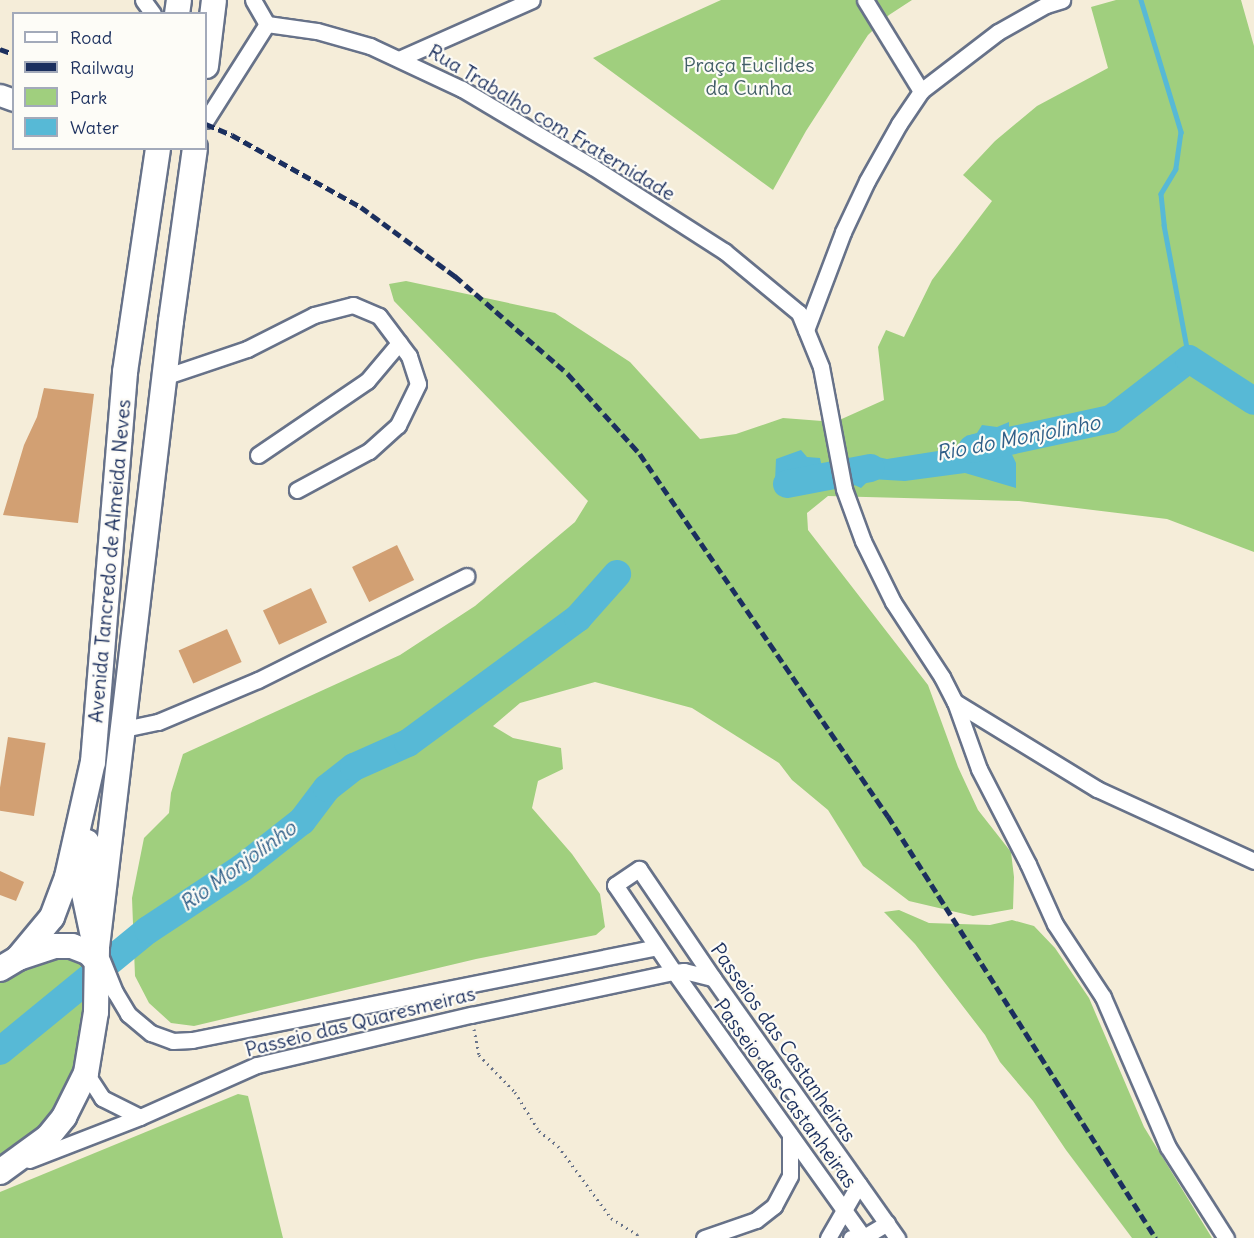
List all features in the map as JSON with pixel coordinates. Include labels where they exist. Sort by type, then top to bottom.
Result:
[{"type":"main road","points":[[207,58],[214,0]]},
{"type":"main road","name":"Avenida Tancredo de Almeida Neves","points":[[9,964],[39,935],[56,907],[67,877],[93,762],[125,372],[154,150]]},
{"type":"main road","name":"Avenida Tancredo de Almeida Neves","points":[[98,955],[164,377],[195,150]]},
{"type":"main road","points":[[132,315],[171,321]]},
{"type":"main road","points":[[125,372],[164,377]]},
{"type":"main road","points":[[3,1171],[48,1137],[78,1095],[86,1073],[96,1012],[98,955],[88,921],[84,894],[93,762]]},
{"type":"main road","points":[[9,964],[54,946],[72,946],[98,955]]},
{"type":"street","points":[[207,118],[267,24],[253,0]]},
{"type":"street","points":[[401,58],[532,0]]},
{"type":"street","points":[[865,0],[921,91]]},
{"type":"street","points":[[806,330],[843,232],[867,181],[899,124],[921,91],[998,32],[1046,5],[1062,0]]},
{"type":"street","name":"Rua Trabalho com Fraternidade","points":[[267,24],[317,31],[370,46],[401,58],[462,89],[724,251],[799,313],[821,367],[844,489],[863,541],[893,602],[942,677],[955,702],[979,769],[1028,864],[1055,924],[1103,997],[1168,1147],[1226,1238]]},
{"type":"street","points":[[164,377],[247,349],[314,315],[353,305],[379,316],[410,356],[418,384],[398,425],[369,451],[297,490]]},
{"type":"street","points":[[258,455],[367,381],[399,343]]},
{"type":"street","points":[[123,729],[158,722],[258,680],[466,576]]},
{"type":"street","points":[[955,702],[1097,789],[1254,861]]},
{"type":"street","name":"Passeios das Castanheiras","points":[[656,947],[615,885],[639,869],[713,978],[897,1238]]},
{"type":"street","points":[[656,947],[674,972]]},
{"type":"street","name":"Passeio das Quaresmeiras","points":[[98,955],[128,1014],[151,1033],[173,1041],[192,1040],[656,947]]},
{"type":"street","name":"Passeio das Quaresmeiras","points":[[3,1171],[140,1117],[257,1065],[471,1015],[674,972],[684,971],[713,978]]},
{"type":"street","name":"Passeio das Castanheiras","points":[[674,972],[844,1210],[860,1238]]},
{"type":"street","points":[[86,1073],[102,1098],[140,1117]]},
{"type":"street","points":[[705,1238],[723,1235],[756,1220],[781,1197],[792,1164],[790,1136]]},
{"type":"street","points":[[819,1176],[841,1159]]},
{"type":"street","points":[[828,1238],[860,1184]]},
{"type":"street","points":[[860,1238],[887,1223]]},
{"type":"path","points":[[471,1015],[479,1055],[515,1092],[539,1131],[558,1146],[611,1218],[637,1234],[638,1238]]},
{"type":"green space","name":"Praça Euclides da Cunha","points":[[721,0],[912,0],[889,15],[868,35],[806,131],[773,190],[593,58]]},
{"type":"green space","points":[[1116,0],[1241,0],[1254,46],[1254,552],[1167,519],[1019,501],[828,496],[807,513],[808,530],[928,685],[958,767],[978,810],[1011,852],[1014,877],[1013,909],[973,916],[909,901],[863,866],[828,810],[792,780],[779,763],[692,708],[595,682],[520,703],[493,726],[513,738],[561,748],[563,769],[538,781],[532,808],[572,854],[600,894],[605,927],[596,935],[476,959],[194,1026],[171,1023],[149,1003],[135,976],[132,898],[144,838],[169,813],[171,793],[183,754],[400,655],[475,606],[575,522],[588,501],[394,301],[389,284],[406,281],[555,313],[630,362],[700,439],[736,434],[783,418],[835,422],[884,400],[878,347],[886,330],[904,337],[932,280],[992,201],[963,175],[995,141],[1037,106],[1108,68],[1091,7]]},
{"type":"green space","points":[[899,910],[929,923],[990,925],[1012,920],[1034,926],[1055,948],[1089,998],[1144,1127],[1212,1238],[1132,1238],[1066,1150],[1033,1101],[1000,1062],[985,1035],[915,944],[884,912]]},
{"type":"green space","points":[[89,953],[77,1095],[0,1172],[0,969],[18,958]]},
{"type":"green space","points":[[238,1094],[248,1096],[283,1238],[0,1238],[0,1192]]},
{"type":"water","points":[[1009,422],[1009,448],[1016,463],[1016,488],[965,473],[905,481],[870,479],[861,488],[846,481],[842,466],[858,459],[867,461],[873,456],[887,459],[957,448],[966,442],[966,436],[977,433],[982,425],[997,427]]},
{"type":"water","points":[[801,450],[807,457],[820,458],[823,472],[809,475],[800,486],[784,491],[775,481],[776,459]]},
{"type":"building","points":[[44,388],[94,394],[78,523],[3,515],[24,445],[37,417]]},
{"type":"building","points":[[397,545],[414,580],[369,602],[352,567]]},
{"type":"building","points":[[311,588],[327,622],[279,645],[263,610]]},
{"type":"building","points":[[227,629],[242,662],[193,683],[179,651]]},
{"type":"building","points":[[8,737],[46,743],[34,816],[0,811],[0,788]]},
{"type":"building","points":[[0,871],[24,882],[16,901],[0,895]]},
{"type":"waterway","points":[[1141,0],[1181,132],[1176,169],[1161,194],[1164,225],[1189,359]]},
{"type":"waterway","name":"Rio do Monjolinho","points":[[972,449],[1111,419],[1189,359],[1254,401]]},
{"type":"waterway","name":"Rio do Monjolinho","points":[[787,484],[870,468]]},
{"type":"waterway","name":"Rio Monjolinho","points":[[0,1051],[148,930],[242,868],[302,821],[327,788],[354,767],[408,743],[578,618],[617,574]]},
{"type":"railway","points":[[0,49],[12,53]]},
{"type":"railway","points":[[207,124],[232,135],[361,207],[455,276],[568,374],[640,454],[888,816],[1156,1238]]}]
